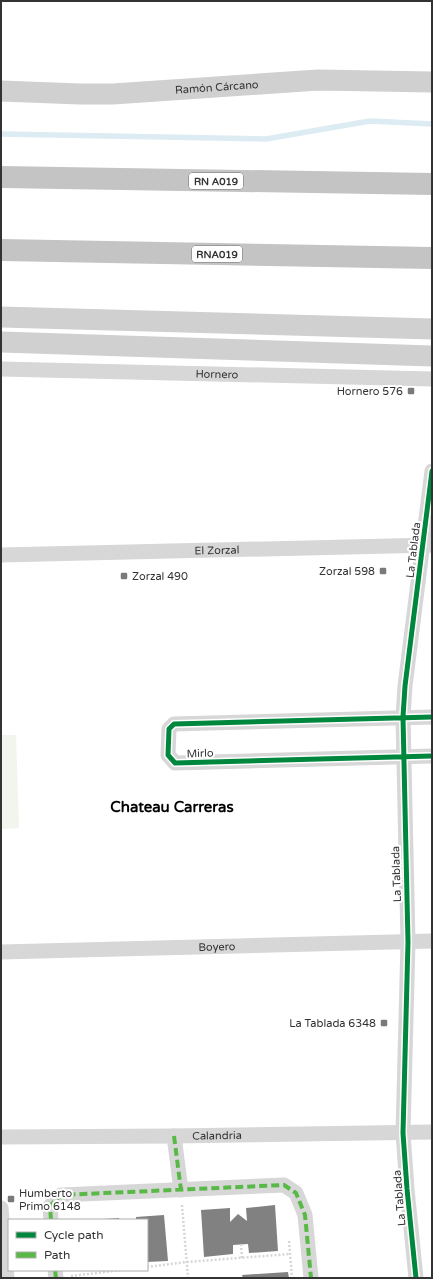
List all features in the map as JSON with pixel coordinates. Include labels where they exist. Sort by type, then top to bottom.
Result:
[{"type":"highway","name":"RN A019","points":[[1,177],[432,184]]},
{"type":"highway","name":"RNA019","points":[[1,250],[432,258]]},
{"type":"main road","name":"Ramón Cárcano","points":[[1,91],[113,94],[318,80],[432,82]]},
{"type":"main road","points":[[1,317],[432,329]]},
{"type":"main road","points":[[1,342],[432,356]]},
{"type":"street","name":"Hornero","points":[[1,369],[432,379]]},
{"type":"street","name":"La Tablada","points":[[416,1278],[403,1133],[408,942],[403,717],[405,686],[428,545],[432,471]]},
{"type":"street","name":"El Zorzal","points":[[1,555],[428,545]]},
{"type":"street","name":"Mirlo","points":[[432,717],[174,724],[169,729],[168,755],[175,763],[432,756]]},
{"type":"street","name":"Boyero","points":[[1,952],[432,941]]},
{"type":"street","name":"Calandria","points":[[1,1137],[432,1132]]},
{"type":"street","points":[[174,1136],[181,1190]]},
{"type":"street","points":[[51,1219],[50,1206],[61,1195],[284,1185],[296,1193],[305,1215],[311,1278]]},
{"type":"street","points":[[1,1208],[7,1278]]},
{"type":"path","points":[[181,1190],[188,1278]]},
{"type":"path","points":[[241,1244],[242,1258]]},
{"type":"path","points":[[148,1267],[187,1262],[290,1254]]},
{"type":"path","points":[[63,1277],[114,1271]]},
{"type":"shaded area","points":[[1,735],[16,735],[19,828],[1,829]]},
{"type":"building","points":[[275,1205],[278,1251],[249,1253],[248,1244],[233,1245],[233,1254],[204,1257],[201,1210],[230,1208],[230,1222],[238,1214],[247,1221],[246,1208]]},
{"type":"building","points":[[164,1215],[168,1261],[148,1262],[148,1219],[136,1219],[136,1217]]},
{"type":"building","points":[[288,1272],[289,1278],[243,1278],[242,1275]]},
{"type":"waterway","points":[[1,134],[266,139],[370,121],[432,124]]},
{"type":"marked path","points":[[174,1136],[181,1190]]},
{"type":"marked path","points":[[51,1219],[50,1206],[61,1195],[284,1185],[296,1193],[305,1215],[311,1278]]},
{"type":"marked path","points":[[55,1271],[56,1278]]},
{"type":"cycle path","points":[[416,1278],[403,1133],[408,942],[403,717],[405,686],[432,471]]},
{"type":"cycle path","points":[[432,717],[174,724],[169,729],[168,755],[175,763],[432,756]]},
{"type":"place","name":"Hornero 576","points":[[411,391]]},
{"type":"place","name":"Zorzal 598","points":[[383,571]]},
{"type":"place","name":"Zorzal 490","points":[[124,576]]},
{"type":"place","name":"La Tablada 6348","points":[[384,1023]]},
{"type":"place","name":"Humberto Primo 6148","points":[[11,1199]]},
{"type":"district","name":"Chateau Carreras","points":[[172,807]]}]
